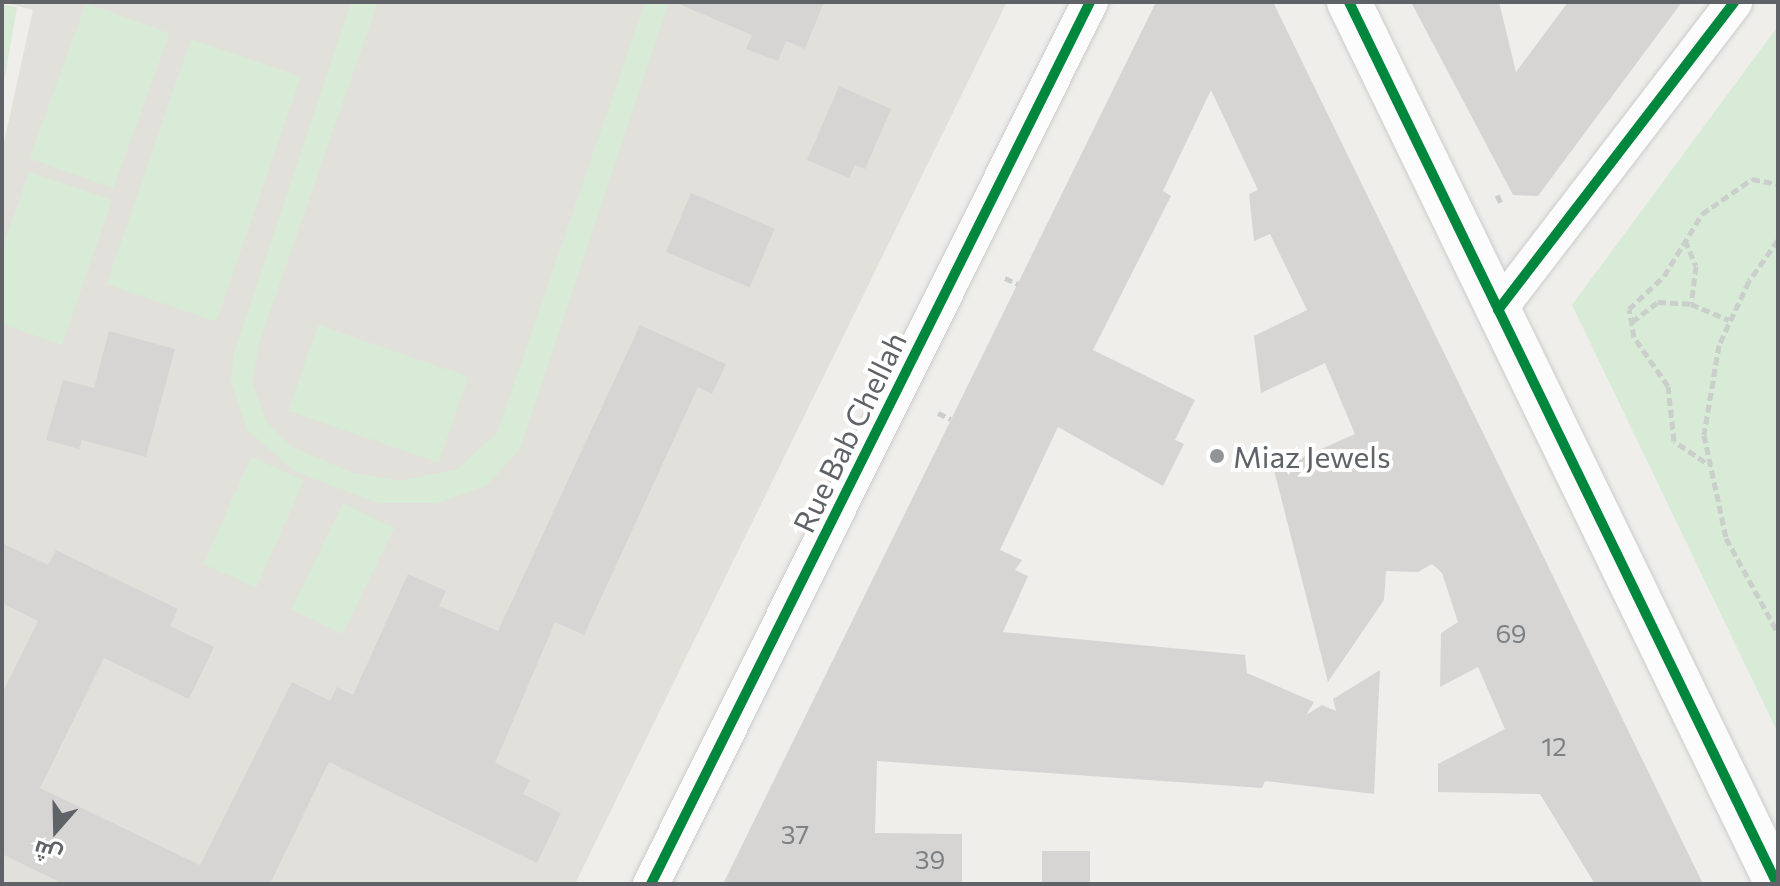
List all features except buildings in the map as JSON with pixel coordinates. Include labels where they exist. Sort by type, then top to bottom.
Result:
[{"type":"street","name":"Rue Bab Chellah","points":[[651,884],[1090,2]]},
{"type":"street","points":[[1349,2],[1777,884]]},
{"type":"street","points":[[1498,310],[1734,2]]},
{"type":"path","points":[[1706,463],[1674,441],[1668,386],[1634,337],[1633,299],[1664,276],[1702,214],[1745,182],[1760,177],[1778,184]]},
{"type":"path","points":[[1497,195],[1501,203]]},
{"type":"path","points":[[1684,239],[1696,266],[1691,304]]},
{"type":"path","points":[[1778,240],[1729,320],[1705,406],[1706,463],[1740,571],[1778,633]]},
{"type":"path","points":[[1005,278],[1018,284]]},
{"type":"path","points":[[1632,322],[1658,302],[1691,304],[1729,320]]},
{"type":"path","points":[[938,413],[951,419]]},
{"type":"shaded area","points":[[2,2],[1007,2],[575,884],[2,884],[2,151],[33,10]]},
{"type":"green space","points":[[351,2],[378,2],[259,343],[252,384],[267,422],[292,447],[353,473],[400,481],[458,469],[497,433],[645,2],[669,2],[520,449],[487,485],[438,503],[378,503],[296,472],[247,430],[231,382],[234,352]]},
{"type":"green space","points":[[86,3],[170,33],[113,188],[30,158]]},
{"type":"green space","points":[[2,4],[17,7],[2,94]]},
{"type":"green space","points":[[1778,26],[1778,733],[1572,305]]},
{"type":"green space","points":[[191,39],[301,77],[216,322],[107,284]]},
{"type":"green space","points":[[29,172],[112,200],[62,345],[2,324],[2,251]]},
{"type":"green space","points":[[318,325],[468,377],[439,463],[288,411]]},
{"type":"green space","points":[[251,457],[304,481],[256,587],[203,564]]},
{"type":"green space","points":[[343,503],[394,528],[343,634],[291,609]]},
{"type":"cycle path","points":[[651,884],[1090,2]]},
{"type":"cycle path","points":[[1349,2],[1777,884]]},
{"type":"cycle path","points":[[1498,310],[1734,2]]},
{"type":"place","name":"Miaz Jewels","points":[[1217,456]]}]
